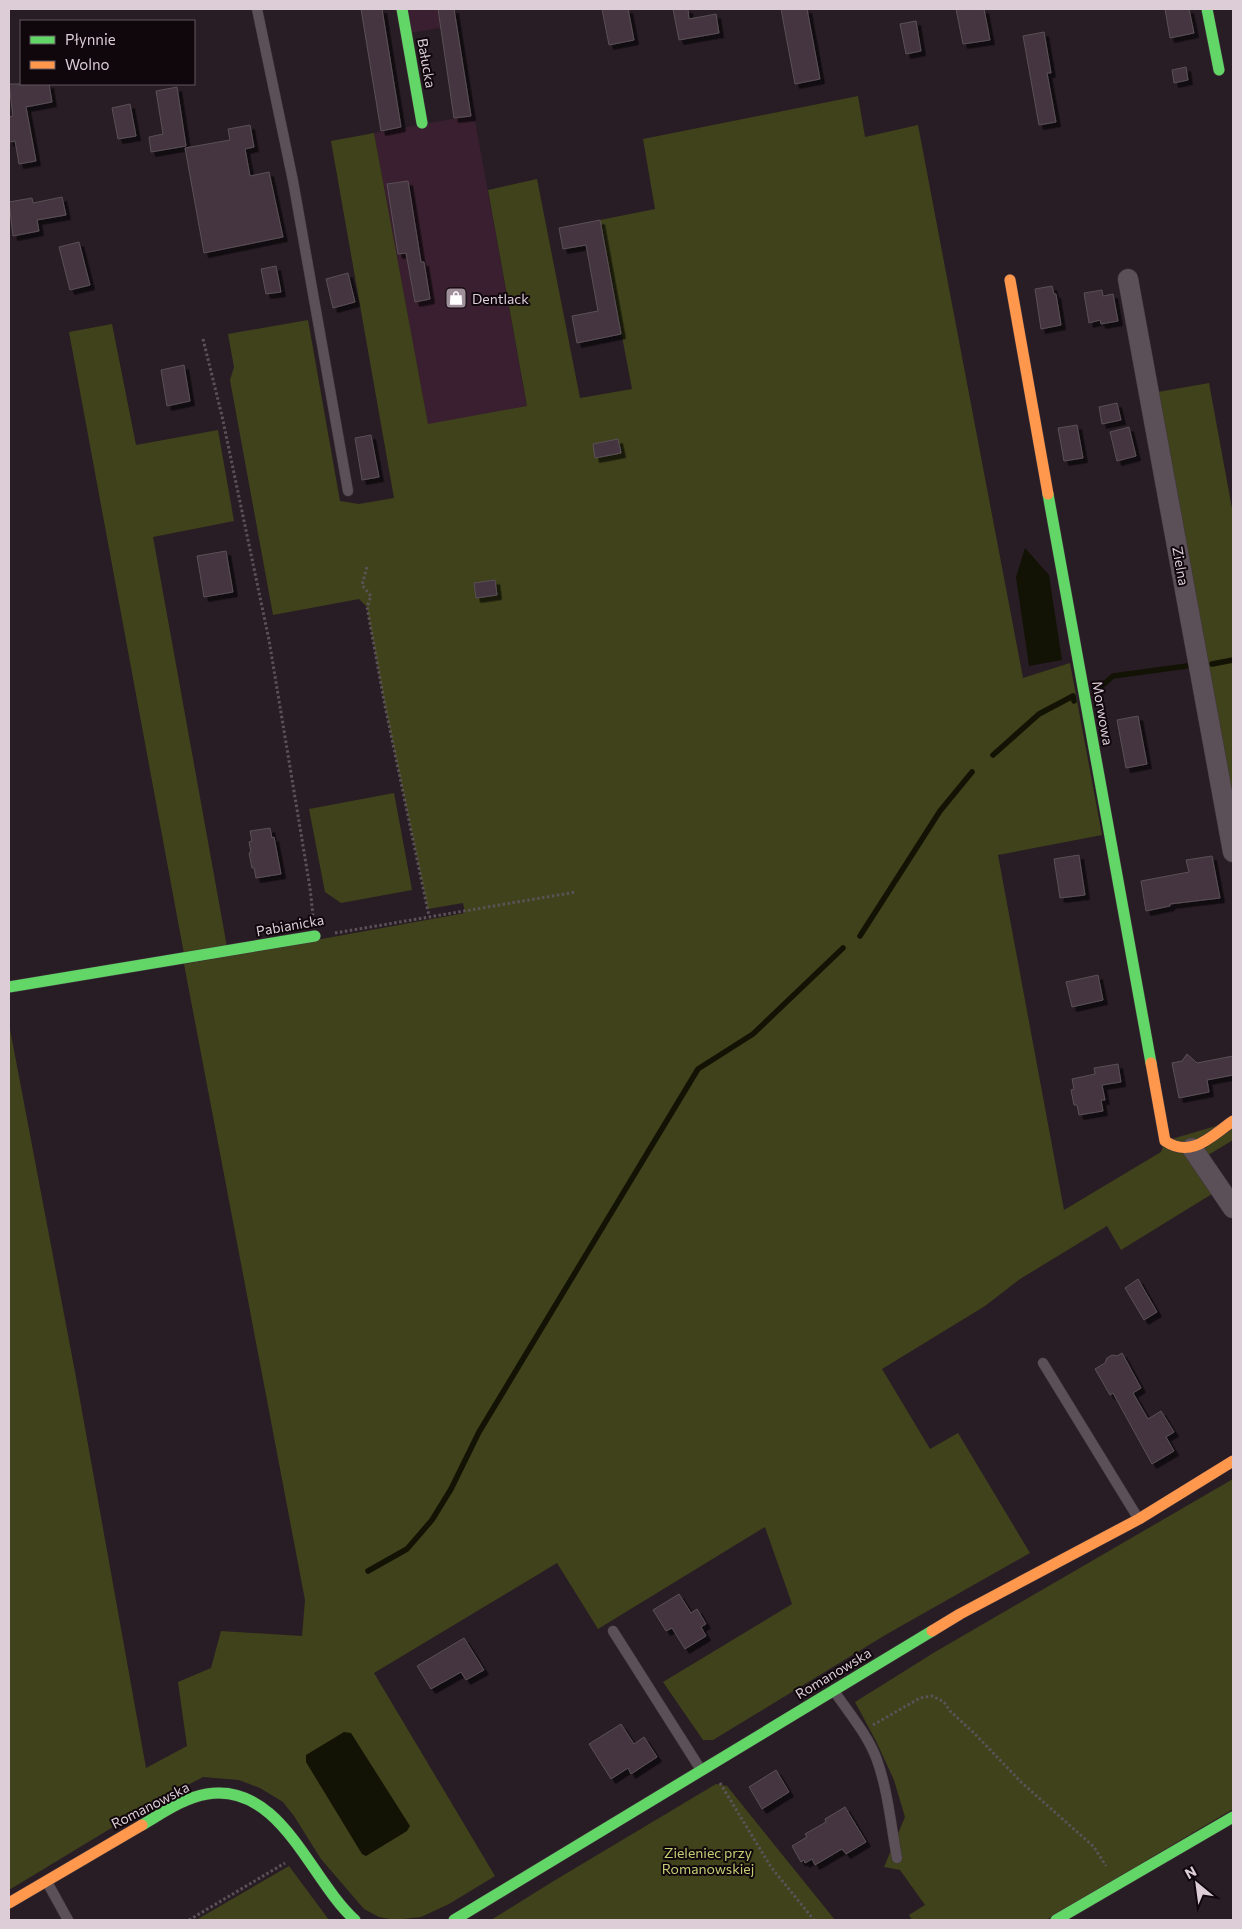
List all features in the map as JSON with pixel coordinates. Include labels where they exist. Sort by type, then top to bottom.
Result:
[{"type":"street","name":"Bałucka","points":[[402,9],[422,123]]},
{"type":"street","points":[[1207,9],[1218,70]]},
{"type":"street","name":"Zielna","points":[[1128,279],[1233,852]]},
{"type":"street","name":"Morwowa","points":[[1010,280],[1162,1124],[1166,1141],[1183,1148]]},
{"type":"street","name":"Pabianicka","points":[[9,987],[315,936]]},
{"type":"street","points":[[1233,1121],[1183,1148],[1233,1208]]},
{"type":"street","name":"Romanowska","points":[[454,1920],[960,1614],[1139,1519],[1233,1461]]},
{"type":"street","name":"Romanowska","points":[[9,1903],[139,1825],[176,1806],[208,1794],[233,1794],[257,1803],[277,1818],[344,1910],[355,1920]]},
{"type":"street","points":[[1056,1920],[1233,1817]]},
{"type":"lane","points":[[257,9],[292,181],[348,491]]},
{"type":"lane","points":[[1043,1363],[1139,1519]]},
{"type":"lane","points":[[613,1631],[702,1771]]},
{"type":"lane","points":[[834,1690],[862,1732],[876,1758],[882,1774],[897,1858]]},
{"type":"lane","points":[[46,1881],[68,1920]]},
{"type":"path","points":[[203,339],[222,416],[269,640],[310,888],[315,936]]},
{"type":"path","points":[[368,567],[362,585],[371,596],[367,607],[384,706],[429,916]]},
{"type":"path","name":"Pabianicka","points":[[315,936],[576,892]]},
{"type":"path","points":[[862,1732],[920,1698],[932,1696],[944,1702],[950,1711],[1021,1782],[1094,1847],[1118,1884]]},
{"type":"path","points":[[714,1763],[720,1776],[721,1786],[771,1867],[814,1920]]},
{"type":"path","points":[[189,1920],[286,1862]]},
{"type":"shaded area","points":[[406,9],[453,9],[456,25],[410,33]]},
{"type":"shaded area","name":"Dentlack","points":[[474,115],[527,407],[428,425],[374,133]]},
{"type":"shaded area","points":[[1025,548],[1049,575],[1062,660],[1029,666],[1016,577]]},
{"type":"shaded area","points":[[344,1732],[351,1733],[410,1826],[407,1831],[366,1856],[362,1854],[306,1762],[306,1755]]},
{"type":"green space","points":[[858,96],[865,137],[918,125],[1023,678],[1070,663],[1102,835],[998,855],[1064,1210],[1161,1152],[1165,1141],[1233,1121],[1233,1140],[1200,1160],[1220,1189],[1121,1250],[1107,1226],[1020,1279],[985,1306],[882,1369],[930,1449],[958,1433],[1030,1553],[887,1634],[713,1740],[703,1740],[663,1682],[792,1604],[765,1527],[598,1629],[557,1563],[374,1673],[495,1876],[449,1904],[421,1917],[395,1920],[379,1917],[364,1909],[321,1859],[283,1802],[260,1788],[239,1780],[203,1777],[146,1807],[9,1890],[9,1024],[75,1372],[146,1768],[187,1746],[178,1682],[211,1668],[221,1631],[302,1636],[305,1600],[184,964],[465,913],[463,903],[428,909],[385,706],[367,607],[359,599],[273,615],[230,380],[234,367],[228,334],[308,320],[340,501],[359,504],[394,498],[331,141],[374,133],[428,424],[527,406],[488,190],[537,179],[580,398],[632,389],[600,220],[655,209],[643,139]],"holes":[[[495,580],[497,595],[476,598],[474,583]]]},
{"type":"green space","points":[[112,324],[136,445],[218,430],[234,521],[153,537],[227,947],[184,954],[69,332]]},
{"type":"green space","points":[[1209,383],[1233,514],[1233,803],[1158,392]]},
{"type":"green space","points":[[394,793],[412,890],[341,903],[325,892],[309,809]]},
{"type":"green space","points":[[1233,1479],[1233,1809],[1046,1920],[912,1920],[909,1915],[925,1905],[900,1870],[884,1867],[905,1817],[894,1780],[855,1702],[935,1652]]},
{"type":"green space","name":"Zieleniec przy Romanowskiej","points":[[716,1784],[727,1786],[835,1920],[491,1920],[552,1882]]},
{"type":"green space","points":[[289,1866],[329,1920],[196,1920]]},
{"type":"building","points":[[361,9],[382,9],[401,127],[381,131]]},
{"type":"building","points":[[438,9],[454,9],[471,116],[454,118]]},
{"type":"building","points":[[602,9],[628,9],[634,40],[609,45]]},
{"type":"building","points":[[673,9],[688,9],[689,19],[716,14],[719,33],[679,40]]},
{"type":"building","points":[[781,9],[807,9],[820,79],[795,84]]},
{"type":"building","points":[[956,9],[984,9],[990,40],[963,44]]},
{"type":"building","points":[[1165,9],[1189,9],[1194,33],[1170,38]]},
{"type":"building","points":[[916,21],[921,51],[906,54],[900,24]]},
{"type":"building","points":[[1044,32],[1051,73],[1047,73],[1056,122],[1039,125],[1023,36]]},
{"type":"building","points":[[1186,67],[1188,80],[1174,83],[1172,70]]},
{"type":"building","points":[[9,84],[49,85],[52,102],[26,107],[36,161],[19,164],[15,141],[9,142],[9,117],[13,116]]},
{"type":"building","points":[[177,87],[186,146],[151,152],[149,137],[163,134],[156,91]]},
{"type":"building","points":[[130,104],[136,136],[118,139],[112,108]]},
{"type":"building","points":[[250,125],[254,147],[245,149],[250,176],[269,172],[283,237],[204,253],[185,148],[230,140],[228,129]]},
{"type":"building","points":[[408,181],[421,262],[424,262],[430,299],[415,302],[406,253],[398,254],[387,184]]},
{"type":"building","points":[[62,197],[66,215],[37,220],[39,231],[13,236],[9,202],[32,198],[33,203]]},
{"type":"building","points":[[600,220],[621,334],[577,343],[572,316],[598,311],[586,245],[563,249],[559,228]]},
{"type":"building","points":[[79,242],[90,285],[70,290],[59,247]]},
{"type":"building","points":[[276,266],[281,292],[266,294],[261,269]]},
{"type":"building","points":[[348,273],[355,302],[333,308],[326,279]]},
{"type":"building","points":[[1052,286],[1054,294],[1056,294],[1061,325],[1041,329],[1035,289]]},
{"type":"building","points":[[1102,290],[1103,296],[1113,294],[1118,321],[1101,324],[1100,320],[1089,323],[1084,293]]},
{"type":"building","points":[[184,365],[190,401],[167,406],[161,370]]},
{"type":"building","points":[[1117,403],[1121,420],[1102,424],[1099,407]]},
{"type":"building","points":[[1077,425],[1083,458],[1064,461],[1058,428]]},
{"type":"building","points":[[1129,427],[1136,456],[1117,461],[1110,432]]},
{"type":"building","points":[[371,435],[379,477],[362,480],[355,438]]},
{"type":"building","points":[[618,439],[621,453],[595,458],[593,444]]},
{"type":"building","points":[[226,551],[233,592],[204,597],[197,556]]},
{"type":"building","points":[[495,580],[497,595],[476,598],[474,583]]},
{"type":"building","points":[[1138,716],[1147,764],[1126,768],[1117,720]]},
{"type":"building","points":[[270,828],[272,838],[274,837],[281,874],[256,878],[249,853],[251,852],[249,842],[252,841],[250,831]]},
{"type":"building","points":[[1079,855],[1085,895],[1060,898],[1054,859]]},
{"type":"building","points":[[1212,856],[1220,898],[1170,904],[1170,906],[1146,911],[1141,881],[1189,872],[1186,860]]},
{"type":"building","points":[[1098,975],[1103,1000],[1072,1007],[1066,982]]},
{"type":"building","points":[[1187,1054],[1197,1063],[1233,1056],[1233,1075],[1207,1080],[1209,1092],[1179,1098],[1172,1063],[1182,1061]]},
{"type":"building","points":[[1118,1064],[1121,1082],[1102,1085],[1105,1100],[1101,1100],[1103,1111],[1079,1115],[1077,1105],[1074,1105],[1071,1090],[1074,1089],[1072,1079],[1095,1074],[1094,1068]]},
{"type":"building","points":[[1138,1279],[1157,1312],[1144,1320],[1125,1288]]},
{"type":"building","points":[[1122,1353],[1141,1388],[1133,1393],[1148,1419],[1161,1411],[1174,1432],[1166,1437],[1174,1451],[1152,1464],[1113,1393],[1110,1395],[1095,1369],[1105,1363],[1107,1358],[1112,1355],[1117,1356]]},
{"type":"building","points":[[679,1594],[691,1613],[697,1609],[706,1624],[701,1627],[706,1636],[685,1649],[672,1628],[666,1631],[653,1610]]},
{"type":"building","points":[[464,1638],[484,1670],[466,1680],[461,1672],[431,1689],[417,1666]]},
{"type":"building","points":[[621,1724],[634,1744],[644,1737],[657,1757],[631,1774],[628,1768],[611,1779],[589,1744]]},
{"type":"building","points":[[776,1770],[789,1792],[762,1809],[749,1787]]},
{"type":"building","points":[[845,1807],[866,1842],[846,1854],[842,1849],[815,1865],[812,1859],[805,1863],[804,1860],[801,1862],[792,1846],[807,1837],[805,1834],[826,1822],[825,1819]]},
{"type":"waterway","points":[[1212,664],[1233,660]]},
{"type":"waterway","points":[[1096,691],[1113,676],[1187,666]]},
{"type":"waterway","points":[[993,755],[1039,714],[1073,696],[1074,701]]},
{"type":"waterway","points":[[860,936],[940,811],[972,772]]},
{"type":"waterway","points":[[368,1571],[407,1549],[432,1520],[451,1489],[479,1432],[698,1069],[753,1034],[843,948]]},
{"type":"traffic: fast","points":[[402,9],[422,123]]},
{"type":"traffic: fast","points":[[1207,9],[1219,70]]},
{"type":"traffic: fast","points":[[1048,494],[1151,1063]]},
{"type":"traffic: fast","points":[[9,987],[315,936]]},
{"type":"traffic: fast","points":[[454,1920],[932,1631]]},
{"type":"traffic: fast","points":[[142,1825],[189,1799],[207,1794],[233,1794],[255,1803],[274,1818],[292,1838],[339,1903],[355,1920]]},
{"type":"traffic: fast","points":[[1056,1920],[1233,1817]]},
{"type":"traffic: slow","points":[[1010,280],[1048,494]]},
{"type":"traffic: slow","points":[[1151,1063],[1165,1141],[1184,1148],[1193,1147],[1209,1139],[1233,1121]]},
{"type":"traffic: slow","points":[[932,1631],[960,1614],[1139,1519],[1233,1461]]},
{"type":"traffic: slow","points":[[9,1903],[142,1825]]},
{"type":"place","name":"Dentlack","points":[[456,298]]}]
